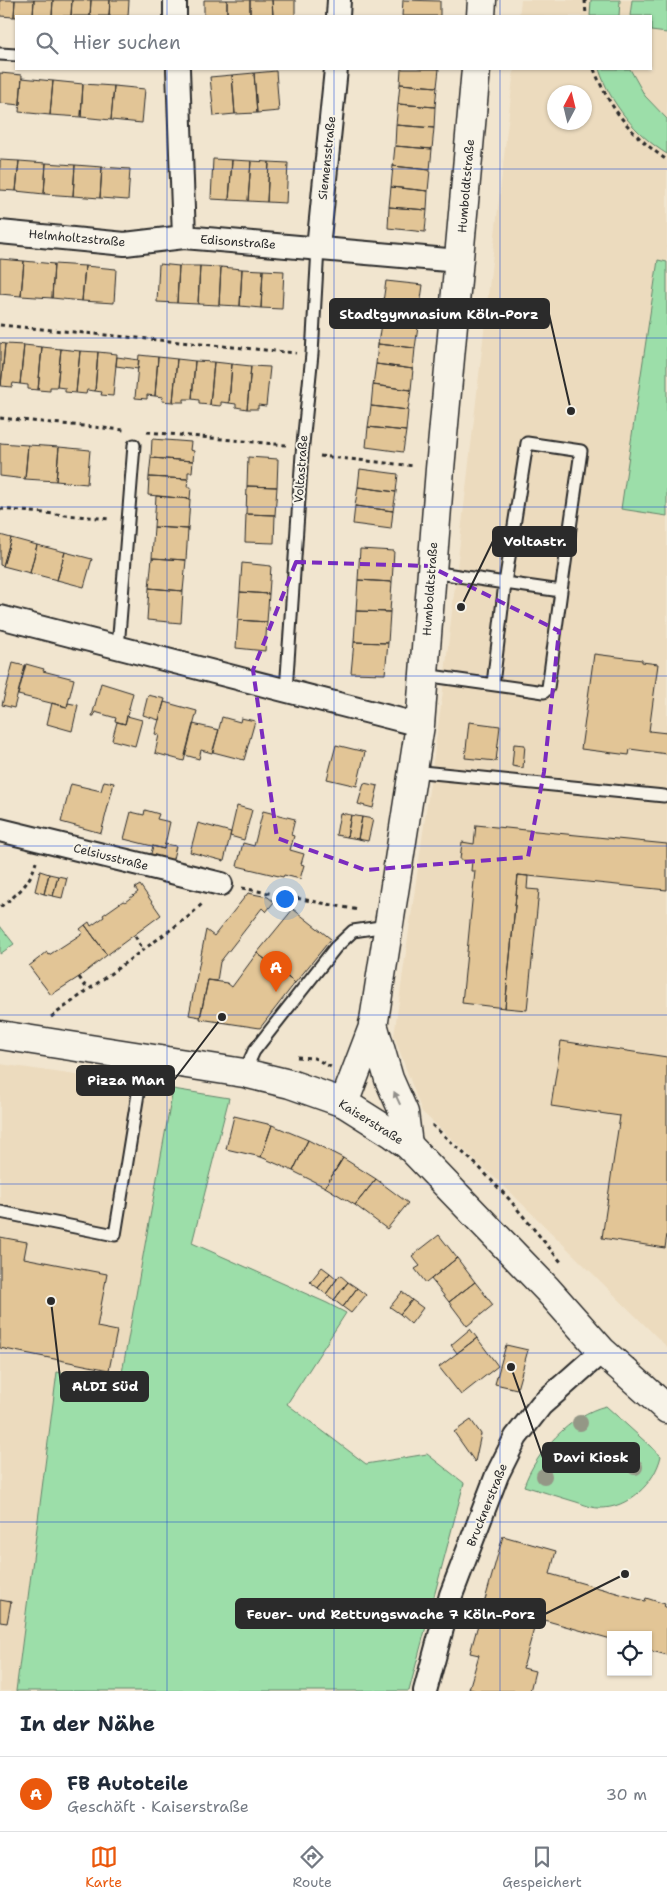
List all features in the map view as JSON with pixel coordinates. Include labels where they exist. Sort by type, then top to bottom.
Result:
[{"type":"street","points":[[175,0],[176,15]]},
{"type":"street","points":[[338,0],[338,15]]},
{"type":"street","points":[[481,15],[482,0]]},
{"type":"street","name":"Edisonstraße","points":[[178,70],[184,237],[459,261]]},
{"type":"street","name":"Siemensstraße","points":[[318,248],[336,70]]},
{"type":"street","name":"Humboldtstraße","points":[[344,1103],[373,1024],[420,725],[431,572],[476,70]]},
{"type":"street","name":"Helmholtzstraße","points":[[0,232],[125,244],[184,237]]},
{"type":"street","points":[[0,617],[420,725]]},
{"type":"street","name":"Celsiusstraße","points":[[0,830],[222,884]]},
{"type":"street","points":[[373,1024],[389,1079],[404,1113],[408,1145]]},
{"type":"street","name":"Kaiserstraße","points":[[0,1035],[244,1073],[311,1090],[344,1103],[408,1145],[547,1290],[602,1351],[667,1409]]},
{"type":"street","name":"Brucknerstraße","points":[[425,1691],[451,1595],[497,1475],[512,1445],[541,1405],[602,1351]]},
{"type":"lane","points":[[0,54],[15,55]]},
{"type":"lane","name":"Voltastraße","points":[[286,691],[302,450],[312,354],[318,248]]},
{"type":"lane","points":[[424,675],[544,692],[548,690],[581,451],[527,443],[493,684]]},
{"type":"lane","points":[[118,648],[134,446]]},
{"type":"lane","points":[[431,572],[561,591]]},
{"type":"lane","points":[[412,771],[664,796]]},
{"type":"lane","points":[[244,1073],[254,1051],[336,948],[353,931],[388,921]]},
{"type":"lane","points":[[0,1212],[114,1235],[144,1057]]},
{"type":"path","points":[[585,0],[586,15]]},
{"type":"path","points":[[594,70],[605,94],[618,115],[647,147],[667,160]]},
{"type":"path","points":[[0,325],[312,354]]},
{"type":"path","points":[[0,418],[125,430]]},
{"type":"path","points":[[145,432],[302,450],[440,469]]},
{"type":"path","points":[[0,509],[128,520]]},
{"type":"path","points":[[0,907],[16,895],[33,875],[43,840]]},
{"type":"path","points":[[47,1019],[188,917],[222,884],[388,921]]},
{"type":"path","points":[[135,936],[143,950]]},
{"type":"path","points":[[79,977],[88,990]]},
{"type":"highlighted area","points":[[296,562],[429,566],[559,631],[544,772],[528,857],[365,870],[277,838],[253,670]]},
{"type":"shaded area","points":[[521,0],[667,0],[667,1347],[507,1189],[422,1112],[394,1036],[442,699],[514,70],[652,70],[652,15],[519,15]]},
{"type":"shaded area","points":[[0,1064],[173,1089],[120,1385],[57,1373],[16,1691],[0,1691]]},
{"type":"green space","points":[[591,0],[620,0],[619,15],[590,15]]},
{"type":"green space","points":[[632,0],[667,0],[667,33],[652,31],[652,15],[630,15]]},
{"type":"green space","points":[[599,70],[631,70],[645,96],[667,119],[667,154],[635,128],[617,106]]},
{"type":"green space","points":[[658,260],[667,262],[667,516],[621,509]]},
{"type":"green space","points":[[0,926],[14,944],[0,954]]},
{"type":"green space","points":[[173,1089],[229,1098],[192,1243],[346,1313],[287,1404],[366,1464],[427,1454],[464,1483],[409,1691],[16,1691],[57,1372],[120,1384]]},
{"type":"green space","points":[[606,1406],[661,1456],[653,1476],[639,1492],[620,1504],[599,1508],[524,1486],[529,1473],[556,1437],[580,1417]]},
{"type":"building","points":[[0,0],[15,0],[14,17],[0,16]]},
{"type":"building","points":[[15,0],[34,0],[33,15],[15,15],[14,17]]},
{"type":"building","points":[[34,0],[53,0],[52,15],[33,15]]},
{"type":"building","points":[[53,0],[72,0],[71,15],[52,15]]},
{"type":"building","points":[[72,0],[91,0],[90,15],[71,15]]},
{"type":"building","points":[[91,0],[110,0],[109,15],[90,15]]},
{"type":"building","points":[[110,0],[129,0],[128,15],[109,15]]},
{"type":"building","points":[[204,0],[227,0],[227,15],[204,15]]},
{"type":"building","points":[[227,0],[250,0],[250,15],[227,15]]},
{"type":"building","points":[[250,0],[272,0],[273,15],[250,15]]},
{"type":"building","points":[[272,0],[295,0],[295,15],[273,15]]},
{"type":"building","points":[[403,0],[440,1],[440,15],[402,15]]},
{"type":"building","points":[[401,70],[439,70],[437,87],[400,84]]},
{"type":"building","points":[[276,71],[279,111],[257,113],[254,73]]},
{"type":"building","points":[[0,73],[22,75],[20,105],[0,103]]},
{"type":"building","points":[[254,73],[257,113],[235,114],[232,75]]},
{"type":"building","points":[[232,75],[235,114],[214,116],[210,77]]},
{"type":"building","points":[[22,78],[53,81],[50,115],[19,112]]},
{"type":"building","points":[[53,81],[83,84],[81,117],[50,115]]},
{"type":"building","points":[[83,84],[114,86],[111,120],[81,117]]},
{"type":"building","points":[[400,84],[437,87],[435,107],[398,104]]},
{"type":"building","points":[[114,86],[145,89],[142,123],[111,120]]},
{"type":"building","points":[[398,104],[435,107],[434,128],[396,125]]},
{"type":"building","points":[[396,125],[434,128],[432,149],[395,146]]},
{"type":"building","points":[[395,146],[432,149],[430,170],[393,166]]},
{"type":"building","points":[[213,159],[232,160],[229,200],[211,199]]},
{"type":"building","points":[[0,160],[19,161],[16,191],[0,190]]},
{"type":"building","points":[[232,160],[251,161],[248,201],[229,200]]},
{"type":"building","points":[[19,161],[46,163],[44,194],[16,191]]},
{"type":"building","points":[[251,161],[269,162],[267,202],[248,201]]},
{"type":"building","points":[[269,162],[288,163],[286,203],[267,202]]},
{"type":"building","points":[[46,163],[75,165],[73,196],[44,194]]},
{"type":"building","points":[[75,165],[102,167],[100,198],[73,196]]},
{"type":"building","points":[[393,166],[430,170],[428,191],[391,187]]},
{"type":"building","points":[[102,167],[130,169],[128,200],[100,198]]},
{"type":"building","points":[[391,187],[428,191],[427,210],[389,207]]},
{"type":"building","points":[[389,207],[427,210],[425,232],[388,228]]},
{"type":"building","points":[[0,259],[24,261],[21,296],[0,294]]},
{"type":"building","points":[[24,261],[54,264],[52,298],[21,296]]},
{"type":"building","points":[[54,264],[85,266],[82,301],[52,298]]},
{"type":"building","points":[[159,264],[179,266],[177,303],[157,302]]},
{"type":"building","points":[[85,266],[116,269],[114,303],[82,301]]},
{"type":"building","points":[[179,266],[200,266],[198,304],[177,303]]},
{"type":"building","points":[[200,266],[221,267],[219,305],[198,304]]},
{"type":"building","points":[[221,267],[242,269],[240,306],[219,305]]},
{"type":"building","points":[[242,269],[263,270],[261,308],[240,306]]},
{"type":"building","points":[[263,270],[284,271],[282,309],[261,308]]},
{"type":"building","points":[[386,281],[423,285],[420,306],[383,302]]},
{"type":"building","points":[[381,323],[418,327],[415,348],[378,344]]},
{"type":"building","points":[[0,343],[5,344],[1,386],[0,386]]},
{"type":"building","points":[[5,344],[24,345],[20,384],[13,383],[12,387],[1,386]]},
{"type":"building","points":[[378,344],[415,348],[413,369],[376,364]]},
{"type":"building","points":[[24,345],[42,347],[38,390],[28,389],[28,385],[20,384]]},
{"type":"building","points":[[42,347],[61,349],[57,387],[50,387],[50,391],[38,390]]},
{"type":"building","points":[[61,349],[80,351],[76,393],[65,392],[65,388],[57,387]]},
{"type":"building","points":[[80,351],[98,352],[95,391],[87,390],[86,394],[76,393]]},
{"type":"building","points":[[98,352],[117,354],[113,396],[101,395],[102,392],[95,391]]},
{"type":"building","points":[[139,355],[158,357],[155,396],[147,395],[147,399],[135,398]]},
{"type":"building","points":[[117,357],[139,360],[138,369],[116,366]]},
{"type":"building","points":[[158,357],[177,359],[173,402],[162,401],[163,397],[155,396]]},
{"type":"building","points":[[177,359],[195,361],[192,399],[184,399],[184,402],[173,402]]},
{"type":"building","points":[[195,361],[214,362],[210,405],[199,404],[199,400],[192,399]]},
{"type":"building","points":[[214,362],[232,364],[229,403],[221,402],[221,406],[210,405]]},
{"type":"building","points":[[232,364],[251,366],[247,409],[236,407],[236,404],[229,403]]},
{"type":"building","points":[[376,364],[413,369],[411,390],[373,385]]},
{"type":"building","points":[[251,366],[270,367],[266,406],[258,405],[258,409],[247,409]]},
{"type":"building","points":[[373,385],[411,390],[408,410],[371,406]]},
{"type":"building","points":[[371,406],[408,410],[406,431],[368,427]]},
{"type":"building","points":[[368,427],[406,431],[403,452],[366,447]]},
{"type":"building","points":[[152,439],[191,442],[190,450],[194,451],[193,461],[151,458]]},
{"type":"building","points":[[0,443],[28,445],[25,479],[0,476]]},
{"type":"building","points":[[28,445],[59,447],[56,481],[25,479]]},
{"type":"building","points":[[59,447],[90,450],[87,484],[56,481]]},
{"type":"building","points":[[248,457],[278,459],[277,487],[247,486]]},
{"type":"building","points":[[151,458],[193,461],[192,472],[188,472],[188,479],[149,477]]},
{"type":"building","points":[[360,469],[398,474],[396,492],[358,487]]},
{"type":"building","points":[[149,477],[188,479],[187,487],[191,487],[190,499],[148,495]]},
{"type":"building","points":[[247,486],[277,487],[275,515],[246,514]]},
{"type":"building","points":[[358,487],[396,492],[393,511],[355,506]]},
{"type":"building","points":[[156,496],[190,499],[188,529],[154,527]]},
{"type":"building","points":[[355,506],[393,511],[391,529],[353,524]]},
{"type":"building","points":[[246,514],[275,515],[274,543],[245,542]]},
{"type":"building","points":[[154,527],[188,529],[186,560],[152,558]]},
{"type":"building","points":[[0,535],[11,538],[3,566],[0,565]]},
{"type":"building","points":[[11,538],[37,545],[30,573],[3,566]]},
{"type":"building","points":[[37,545],[65,552],[57,580],[30,573]]},
{"type":"building","points":[[360,549],[394,551],[392,582],[358,580]]},
{"type":"building","points":[[65,552],[92,559],[84,587],[57,580]]},
{"type":"building","points":[[152,558],[186,560],[183,591],[149,588]]},
{"type":"building","points":[[242,563],[271,566],[269,594],[240,592]]},
{"type":"building","points":[[358,580],[392,582],[390,612],[356,611]]},
{"type":"building","points":[[149,588],[183,591],[181,623],[147,620]]},
{"type":"building","points":[[240,592],[269,594],[267,622],[238,620]]},
{"type":"building","points":[[356,611],[390,612],[388,643],[354,642]]},
{"type":"building","points":[[238,620],[267,622],[265,651],[236,648]]},
{"type":"building","points":[[354,642],[388,643],[385,674],[351,673]]},
{"type":"building","points":[[594,654],[658,664],[649,731],[667,733],[667,754],[630,749],[629,755],[581,749]]},
{"type":"building","points":[[13,663],[25,666],[14,708],[2,705]]},
{"type":"building","points":[[26,664],[44,669],[43,671],[74,679],[67,707],[18,695]]},
{"type":"building","points":[[101,683],[133,693],[125,724],[115,721],[116,718],[95,712],[94,716],[92,716]]},
{"type":"building","points":[[148,695],[165,699],[159,720],[143,715]]},
{"type":"building","points":[[164,702],[197,711],[184,761],[155,753],[159,735],[155,734]]},
{"type":"building","points":[[52,703],[67,707],[68,703],[78,705],[72,731],[47,724]]},
{"type":"building","points":[[127,716],[142,720],[135,746],[112,740],[117,722],[125,724]]},
{"type":"building","points":[[222,717],[240,722],[241,718],[255,721],[244,760],[213,752]]},
{"type":"building","points":[[469,722],[500,726],[496,761],[465,758]]},
{"type":"building","points":[[193,724],[219,730],[212,753],[201,750],[199,759],[185,755]]},
{"type":"building","points":[[514,744],[525,745],[523,768],[512,766]]},
{"type":"building","points":[[336,745],[365,752],[357,786],[327,779]]},
{"type":"building","points":[[104,781],[114,783],[101,833],[61,822],[71,784],[101,791]]},
{"type":"building","points":[[364,783],[378,786],[373,808],[358,804]]},
{"type":"building","points":[[237,806],[252,810],[244,840],[230,836]]},
{"type":"building","points":[[145,810],[159,814],[157,819],[170,822],[164,849],[124,839],[131,812],[144,815]]},
{"type":"building","points":[[263,811],[295,819],[291,835],[294,836],[290,850],[304,854],[301,864],[304,865],[300,879],[237,866],[243,843],[254,846]]},
{"type":"building","points":[[340,813],[351,815],[347,837],[336,835]]},
{"type":"building","points":[[351,815],[362,817],[358,839],[347,837]]},
{"type":"building","points":[[362,817],[373,819],[368,841],[358,839]]},
{"type":"building","points":[[198,823],[231,832],[224,861],[190,852]]},
{"type":"building","points":[[476,825],[667,844],[667,890],[518,875],[505,1008],[462,1003],[475,871],[471,871],[472,861],[460,860],[462,842],[474,844]]},
{"type":"building","points":[[165,844],[176,846],[172,863],[150,857],[153,846],[164,849]]},
{"type":"building","points":[[40,871],[49,874],[44,894],[35,891]]},
{"type":"building","points":[[49,874],[58,876],[53,896],[44,894]]},
{"type":"building","points":[[518,875],[528,876],[527,889],[539,890],[527,1010],[505,1008]]},
{"type":"building","points":[[58,876],[67,878],[62,898],[53,896]]},
{"type":"building","points":[[140,885],[161,915],[107,955],[85,925],[89,922],[91,926],[104,917],[103,915],[123,901],[125,902],[138,892],[135,888]]},
{"type":"building","points":[[248,893],[268,897],[274,902],[266,912],[262,908],[220,962],[217,981],[208,980],[200,1017],[189,1015],[206,930],[214,936]]},
{"type":"building","points":[[293,909],[331,939],[295,983],[257,953]]},
{"type":"building","points":[[85,925],[107,955],[79,977],[51,995],[29,966],[47,952],[49,955],[83,933],[80,929]]},
{"type":"building","points":[[257,953],[295,983],[260,1028],[200,1019],[208,980],[227,983],[232,987]]},
{"type":"building","points":[[561,1041],[667,1057],[667,1235],[665,1248],[602,1238],[620,1116],[551,1106]]},
{"type":"building","points":[[234,1116],[272,1125],[261,1157],[226,1149]]},
{"type":"building","points":[[272,1125],[308,1140],[293,1171],[261,1157]]},
{"type":"building","points":[[308,1140],[343,1158],[325,1187],[293,1171]]},
{"type":"building","points":[[343,1158],[376,1179],[355,1205],[325,1187]]},
{"type":"building","points":[[376,1179],[408,1203],[387,1229],[355,1205]]},
{"type":"building","points":[[439,1235],[457,1258],[426,1283],[415,1269],[420,1266],[412,1256]]},
{"type":"building","points":[[0,1237],[27,1242],[24,1258],[107,1274],[97,1327],[117,1331],[109,1370],[0,1348]]},
{"type":"building","points":[[457,1258],[475,1282],[449,1302],[431,1279]]},
{"type":"building","points":[[322,1267],[330,1273],[318,1288],[310,1282]]},
{"type":"building","points":[[330,1273],[337,1279],[326,1294],[318,1288]]},
{"type":"building","points":[[340,1275],[348,1282],[334,1300],[326,1294]]},
{"type":"building","points":[[348,1282],[357,1288],[343,1307],[334,1300]]},
{"type":"building","points":[[475,1282],[493,1305],[467,1326],[449,1302]]},
{"type":"building","points":[[357,1288],[366,1295],[351,1313],[343,1307]]},
{"type":"building","points":[[402,1292],[412,1300],[400,1314],[390,1307]]},
{"type":"building","points":[[412,1300],[423,1308],[411,1324],[400,1314]]},
{"type":"building","points":[[470,1329],[477,1338],[457,1353],[451,1345]]},
{"type":"building","points":[[477,1338],[498,1366],[461,1395],[439,1367]]},
{"type":"building","points":[[506,1345],[528,1350],[517,1389],[495,1384]]},
{"type":"building","points":[[471,1420],[481,1434],[475,1462],[454,1432]]},
{"type":"building","points":[[503,1536],[556,1551],[550,1574],[645,1601],[646,1598],[665,1604],[664,1607],[667,1607],[667,1655],[652,1651],[652,1631],[607,1631],[607,1638],[537,1618],[523,1668],[535,1671],[530,1691],[477,1691],[469,1689],[479,1655],[470,1653]]},
{"type":"building","points":[[0,1600],[11,1602],[7,1623],[0,1622]]},
{"type":"place","name":"Stadtgymnasium Köln-Porz","points":[[571,411]]},
{"type":"place","name":"Voltastr.","points":[[461,607]]},
{"type":"place","name":"FB Autoteile","points":[[276,992]]},
{"type":"place","name":"Pizza Man","points":[[222,1017]]},
{"type":"place","name":"ALDI Süd","points":[[51,1301]]},
{"type":"place","name":"Davi Kiosk","points":[[511,1367]]},
{"type":"place","name":"Feuer- und Rettungswache 7 Köln-Porz","points":[[625,1574]]}]
